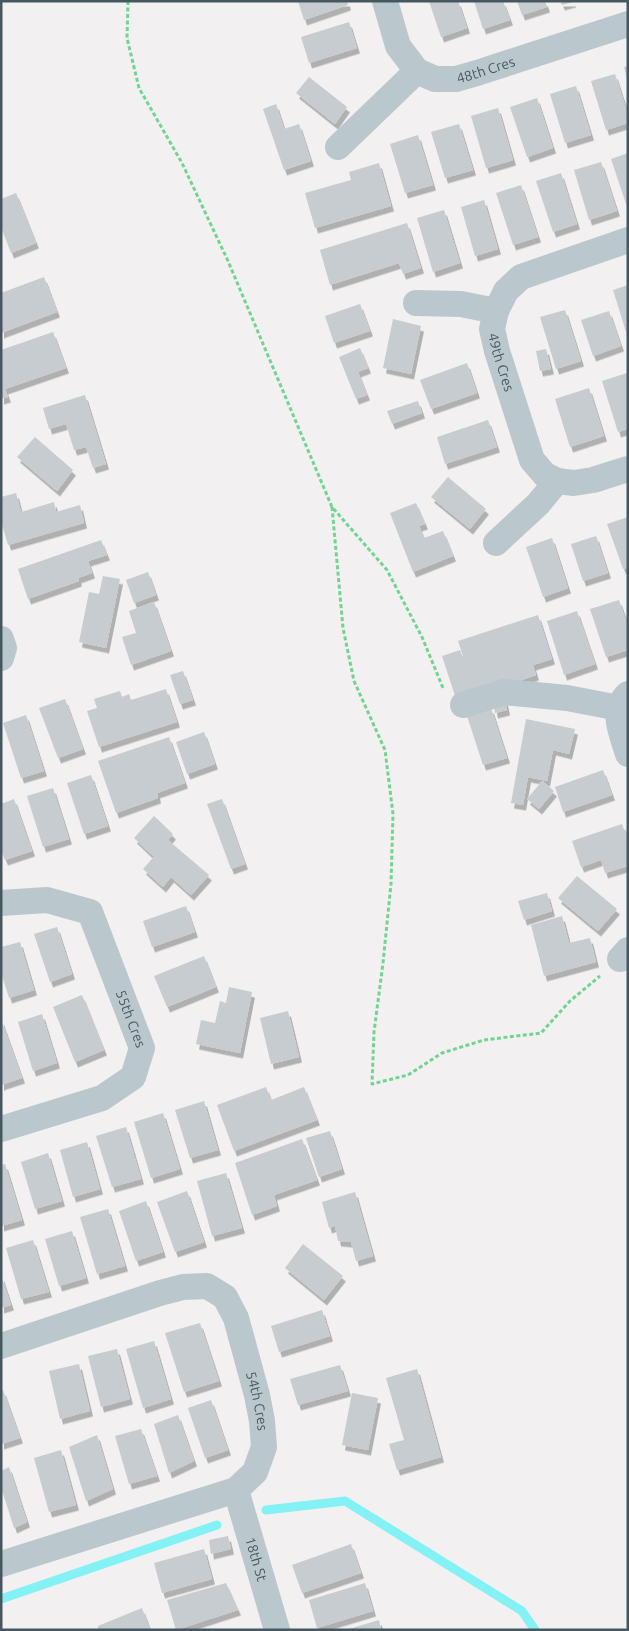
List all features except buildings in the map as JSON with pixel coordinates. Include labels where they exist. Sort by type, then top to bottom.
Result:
[{"type":"street","points":[[338,147],[417,70],[398,46],[384,1]]},
{"type":"street","name":"48th Cres","points":[[417,70],[434,79],[456,79],[628,24]]},
{"type":"street","name":"49th Cres","points":[[557,480],[545,475],[532,460],[497,351],[492,329],[496,311],[506,291],[521,277],[628,240]]},
{"type":"street","points":[[416,303],[461,304],[496,311]]},
{"type":"street","points":[[496,543],[538,504],[557,480],[574,482],[593,480],[628,469]]},
{"type":"street","points":[[1,638],[4,648],[1,658]]},
{"type":"street","points":[[463,706],[504,692],[623,701],[618,723],[628,754]]},
{"type":"street","name":"55th Cres","points":[[1,903],[47,900],[90,912],[142,1048],[133,1077],[102,1098],[1,1129]]},
{"type":"street","name":"54th Cres","points":[[1,1346],[160,1292],[183,1287],[207,1286],[225,1297],[236,1318],[257,1395],[264,1447],[255,1472],[236,1490],[1,1564]]},
{"type":"street","name":"18th St","points":[[236,1490],[277,1630]]},
{"type":"path","points":[[128,1],[127,38],[139,88],[182,163],[228,261],[332,507],[343,628],[354,681],[385,750],[393,814],[391,884],[374,1032],[372,1084],[408,1075],[442,1053],[467,1045],[484,1040],[541,1033],[570,1002],[624,954]]},
{"type":"path","points":[[332,507],[387,570],[422,637],[450,706],[463,706]]},
{"type":"waterway","points":[[266,1510],[345,1501],[522,1611],[535,1630]]},
{"type":"waterway","points":[[1,1599],[217,1525]]}]
